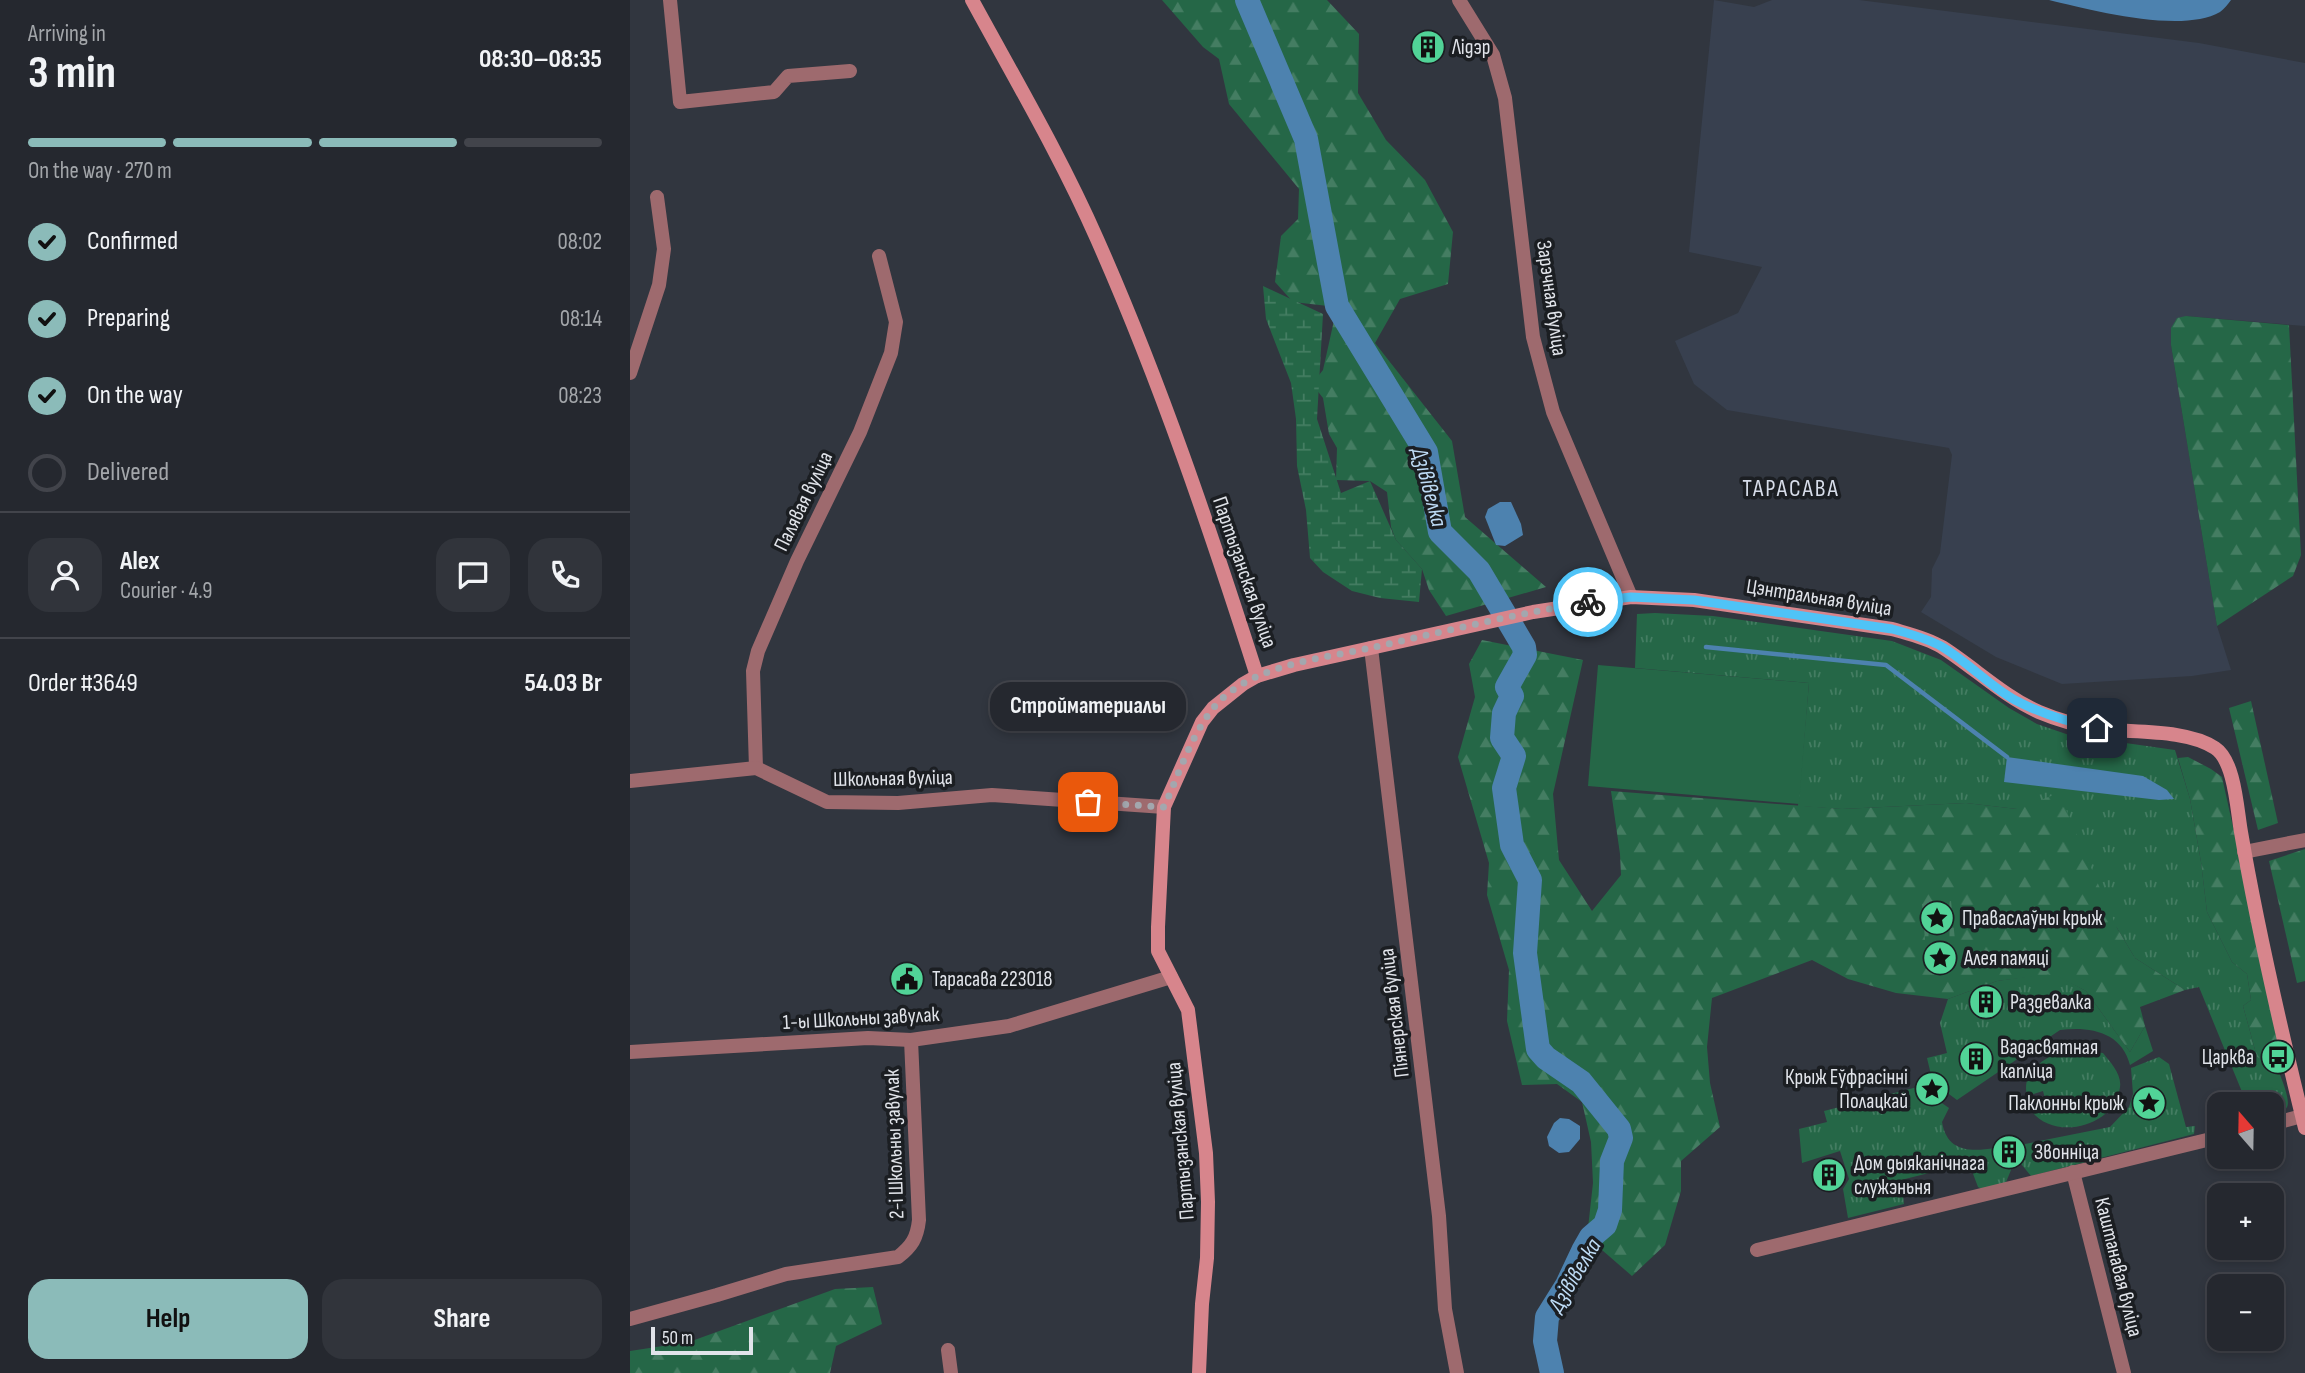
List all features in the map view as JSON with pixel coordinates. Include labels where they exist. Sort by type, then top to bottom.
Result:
[{"type":"street","points":[[670,0],[680,102],[774,92],[788,76],[850,71]]},
{"type":"street","name":"Партызанская вуліца","points":[[972,0],[1076,195],[1103,252],[1160,394],[1216,549],[1257,676],[1224,697],[1207,715],[1164,807],[1158,951],[1188,1010],[1206,1153],[1207,1258],[1199,1373]]},
{"type":"street","name":"Зарэчная вуліца","points":[[1459,0],[1493,55],[1506,98],[1533,337],[1544,385],[1631,597]]},
{"type":"street","points":[[630,373],[660,285],[664,249],[657,197]]},
{"type":"street","name":"Палявая вуліца","points":[[756,768],[753,671],[758,651],[797,561],[860,432],[891,353],[896,322],[879,256]]},
{"type":"street","name":"Цэнтральная вуліца","points":[[1257,676],[1294,665],[1532,612],[1631,597],[1694,600],[1892,629],[1940,646],[2012,698],[2057,718],[2097,728],[2202,741],[2217,749],[2231,775],[2280,1028],[2304,1122]]},
{"type":"street","name":"Піянерская вуліца","points":[[1371,648],[1439,1216],[1445,1309],[1457,1373]]},
{"type":"street","points":[[630,781],[756,768]]},
{"type":"street","name":"Школьная вуліца","points":[[756,768],[827,802],[898,803],[992,796],[1164,807]]},
{"type":"street","points":[[2244,852],[2305,840]]},
{"type":"street","name":"1-ы Школьны завулак","points":[[630,1052],[869,1038],[911,1040],[1009,1026],[1171,977]]},
{"type":"street","name":"2-і Школьны завулак","points":[[630,1319],[786,1274],[898,1257],[912,1246],[919,1220],[911,1040]]},
{"type":"street","points":[[2284,1123],[2304,1122]]},
{"type":"street","points":[[1757,1250],[2207,1140]]},
{"type":"street","name":"Каштанавая вуліца","points":[[2073,1172],[2124,1373]]},
{"type":"street","points":[[948,1350],[951,1373]]},
{"type":"shaded area","points":[[1714,0],[1754,7],[1772,0],[1859,0],[2199,43],[2305,63],[2305,326],[2186,316],[2171,345],[2217,626],[2231,670],[2192,676],[2062,684],[1996,657],[1921,612],[1931,597],[1932,569],[1940,553],[1952,455],[1949,448],[1727,410],[1694,384],[1675,341],[1738,313],[1762,267],[1689,252]]},
{"type":"green space","points":[[1162,0],[1327,0],[1359,34],[1358,93],[1386,140],[1425,180],[1453,232],[1448,284],[1400,299],[1375,343],[1452,441],[1465,517],[1546,587],[1446,616],[1429,590],[1422,569],[1396,540],[1391,527],[1387,492],[1370,481],[1336,480],[1337,448],[1329,434],[1323,398],[1312,384],[1323,370],[1337,307],[1293,302],[1275,282],[1281,236],[1298,219],[1299,189],[1229,104],[1219,59],[1203,47]]},
{"type":"green space","points":[[1263,286],[1323,314],[1317,419],[1341,493],[1370,481],[1396,540],[1422,569],[1419,602],[1380,598],[1352,591],[1323,572],[1310,558],[1306,510],[1297,466],[1296,419],[1291,383],[1266,319]]},
{"type":"green space","points":[[2186,316],[2289,325],[2301,555],[2293,576],[2217,626],[2171,345],[2171,328],[2177,318]]},
{"type":"green space","points":[[1637,614],[1713,616],[1892,641],[1941,660],[2009,708],[2037,724],[2069,735],[2175,750],[2190,799],[2207,912],[2232,962],[2247,974],[2251,1000],[2243,1006],[2257,1057],[2277,1067],[2286,1093],[2286,1109],[2284,1110],[2284,1092],[2242,1092],[2199,987],[2185,990],[2135,958],[2117,928],[2017,809],[1966,803],[1842,809],[1798,806],[1809,683],[1635,668]]},
{"type":"green space","points":[[1482,640],[1583,660],[1553,794],[1559,860],[1592,911],[1621,875],[1611,791],[1842,809],[1966,803],[2017,809],[2059,793],[2117,928],[2135,958],[2185,990],[2140,1007],[2145,1026],[2130,1052],[2086,991],[2053,974],[1997,981],[1948,999],[1896,993],[1848,979],[1812,960],[1712,998],[1707,1047],[1710,1083],[1720,1127],[1681,1161],[1681,1191],[1665,1245],[1632,1276],[1587,1237],[1593,1183],[1591,1142],[1582,1102],[1557,1084],[1522,1085],[1507,1021],[1509,970],[1487,895],[1489,863],[1458,757],[1475,697],[1469,664]]},
{"type":"green space","points":[[1598,665],[1809,683],[1799,804],[1588,786]]},
{"type":"green space","points":[[2251,701],[2278,823],[2258,830],[2229,708]]},
{"type":"green space","points":[[2188,757],[2222,777],[2282,1049],[2277,1067],[2257,1057],[2243,1006],[2251,1000],[2247,974],[2232,962],[2207,912],[2190,799],[2178,758]]},
{"type":"green space","points":[[2305,849],[2305,981],[2297,983],[2269,861]]},
{"type":"green space","points":[[1951,901],[1957,960],[1927,963],[1922,904]]},
{"type":"green space","points":[[2053,973],[2086,991],[2130,1052],[2145,1026],[2153,1051],[2130,1065],[2120,1045],[2112,1038],[2082,1029],[2060,1030],[1957,1100],[1934,1083],[1926,1092],[1949,1108],[1942,1122],[1949,1139],[1961,1148],[1995,1148],[2000,1163],[2008,1160],[2011,1163],[2004,1187],[1987,1192],[1978,1187],[1969,1163],[1901,1180],[1904,1204],[1848,1218],[1843,1189],[1849,1179],[1840,1151],[1802,1163],[1799,1129],[1827,1122],[1824,1111],[1933,1083],[1927,1058],[1947,1053],[1940,1023],[1948,999],[1997,981]]},
{"type":"green space","points":[[2063,1049],[2103,1053],[2119,1077],[2120,1087],[2116,1101],[2095,1121],[2081,1126],[2053,1125],[2040,1119],[2030,1109],[2046,1102],[2043,1091],[2027,1096],[2027,1079],[2042,1062]]},
{"type":"green space","points":[[2159,1057],[2169,1064],[2186,1127],[2195,1126],[2194,1134],[2031,1176],[2017,1159],[2020,1145],[2110,1127],[2129,1107],[2133,1094],[2131,1068]]},
{"type":"green space","points":[[873,1287],[882,1324],[836,1346],[830,1373],[630,1373],[630,1351],[689,1342],[835,1289]]},
{"type":"water","points":[[2049,0],[2231,0],[2220,12],[2203,18],[2160,21]]},
{"type":"water","points":[[1500,502],[1511,502],[1523,535],[1505,546],[1496,545],[1485,517],[1488,509]]},
{"type":"water","points":[[2007,757],[2143,776],[2167,790],[2174,799],[2159,800],[2004,782]]},
{"type":"water","points":[[1560,1118],[1569,1119],[1580,1126],[1580,1139],[1569,1152],[1559,1153],[1549,1146],[1547,1137],[1554,1123]]},
{"type":"water","points":[[1547,1317],[1553,1319],[1552,1335],[1550,1345],[1542,1358],[1536,1354],[1536,1339],[1541,1324]]},
{"type":"waterway","name":"Дзівівелка","points":[[1247,0],[1306,139],[1337,306],[1426,452],[1440,532],[1479,571],[1524,647],[1525,655],[1507,687],[1512,696],[1504,713],[1502,738],[1514,756],[1504,788],[1512,845],[1530,880],[1525,953],[1538,1049],[1546,1058],[1581,1082],[1619,1129],[1621,1138],[1612,1161],[1610,1210],[1605,1225],[1591,1237],[1567,1285],[1547,1317],[1545,1341],[1552,1373]]},
{"type":"waterway","points":[[1706,647],[1886,665],[2007,757]]},
{"type":"way so far","points":[[1088,802],[1164,807],[1202,722],[1224,697],[1257,676],[1294,665],[1479,623],[1588,602]]},
{"type":"place","name":"Лідэр","points":[[1428,47]]},
{"type":"place","name":"Стройматериалы","points":[[1088,802]]},
{"type":"place","name":"Праваслаўны крыж","points":[[1937,918]]},
{"type":"place","name":"Алея памяці","points":[[1940,958]]},
{"type":"place","name":"Тарасава 223018","points":[[907,979]]},
{"type":"place","name":"Раздевалка","points":[[1986,1002]]},
{"type":"place","name":"Царква","points":[[2278,1057]]},
{"type":"place","name":"Вадасвятная капліца","points":[[1976,1059]]},
{"type":"place","name":"Крыж Еўфрасінні Полацкай","points":[[1932,1089]]},
{"type":"place","name":"Паклонны крыж","points":[[2149,1103]]},
{"type":"place","name":"Звонніца","points":[[2009,1152]]},
{"type":"place","name":"Дом дыяканічнага служэньня","points":[[1829,1175]]},
{"type":"district","name":"ТАРАСАВА","points":[[1791,488]]},
{"type":"route","points":[[1588,602],[1631,597],[1694,600],[1892,629],[1940,646],[2012,698],[2038,711],[2067,722],[2097,728]]}]
